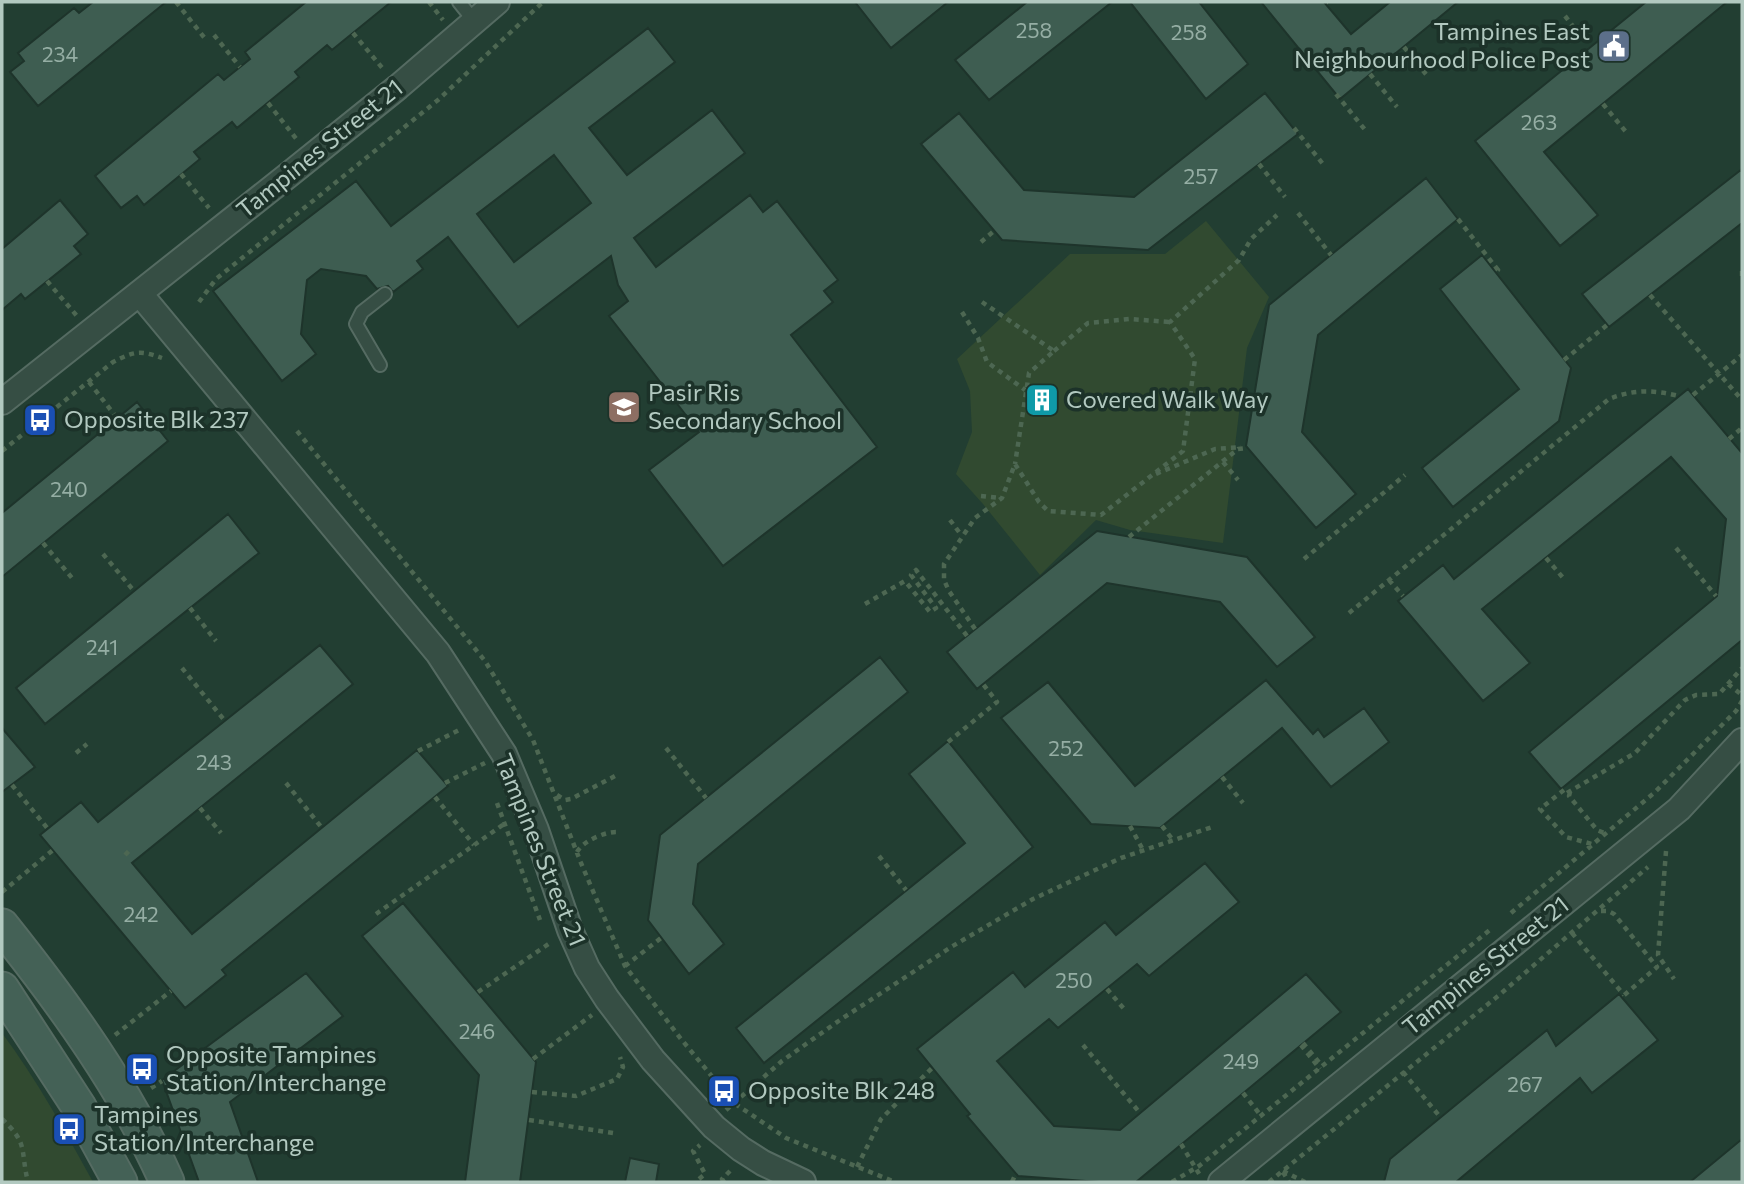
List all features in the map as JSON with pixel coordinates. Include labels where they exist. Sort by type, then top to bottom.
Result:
[{"type":"main road","points":[[2,926],[37,969],[83,1034],[151,1146],[167,1182]]},
{"type":"main road","points":[[2,989],[79,1107],[120,1182]]},
{"type":"street","name":"Tampines Street 21","points":[[2,402],[398,87],[497,2]]},
{"type":"street","name":"Tampines Street 21","points":[[141,294],[431,644],[482,719],[504,754],[536,830],[570,930],[587,968],[707,1135],[741,1149],[803,1182]]},
{"type":"street","name":"Tampines Street 21","points":[[1221,1182],[1679,809],[1742,741]]},
{"type":"lane","points":[[459,2],[475,22]]},
{"type":"lane","points":[[380,365],[356,324],[362,312],[385,294]]},
{"type":"path","points":[[176,2],[207,41]]},
{"type":"path","points":[[429,2],[444,21]]},
{"type":"path","points":[[199,302],[216,279],[438,100],[543,2]]},
{"type":"path","points":[[1565,16],[1579,34]]},
{"type":"path","points":[[353,33],[398,87]]},
{"type":"path","points":[[214,35],[240,67]]},
{"type":"path","points":[[1404,47],[1429,78]]},
{"type":"path","points":[[1370,74],[1397,107]]},
{"type":"path","points":[[1336,94],[1366,131]]},
{"type":"path","points":[[268,103],[299,142]]},
{"type":"path","points":[[1603,104],[1626,132]]},
{"type":"path","points":[[1294,128],[1323,164]]},
{"type":"path","points":[[1259,164],[1285,197]]},
{"type":"path","points":[[181,174],[212,212]]},
{"type":"path","points":[[1298,213],[1331,255]]},
{"type":"path","points":[[975,629],[955,603],[944,580],[943,570],[946,559],[975,518],[1002,498],[1015,464],[1029,373],[1088,323],[1129,319],[1170,322],[1239,260],[1251,239],[1277,215]]},
{"type":"path","points":[[1458,219],[1498,270],[1495,272]]},
{"type":"path","points":[[981,242],[994,231]]},
{"type":"path","points":[[1742,271],[1742,277]]},
{"type":"path","points":[[47,281],[77,317]]},
{"type":"path","points":[[1650,295],[1742,400]]},
{"type":"path","points":[[982,302],[1054,351]]},
{"type":"path","points":[[962,312],[978,338],[987,362],[1025,390]]},
{"type":"path","points":[[1015,464],[1039,502],[1048,511],[1101,515],[1182,451],[1195,359],[1170,322]]},
{"type":"path","points":[[1564,359],[1607,324]]},
{"type":"path","points":[[2,451],[113,362],[142,351],[164,359]]},
{"type":"path","points":[[1693,395],[1742,355]]},
{"type":"path","points":[[89,382],[117,418]]},
{"type":"path","points":[[1349,612],[1609,399],[1647,390],[1679,396]]},
{"type":"path","points":[[1729,439],[1742,428]]},
{"type":"path","points":[[297,432],[485,661],[533,740],[625,966],[734,1103],[786,1138],[895,1182]]},
{"type":"path","points":[[1129,537],[1223,461],[1244,448],[1215,449],[1151,476]]},
{"type":"path","points":[[1223,461],[1238,480]]},
{"type":"path","points":[[1304,559],[1405,475]]},
{"type":"path","points":[[981,496],[1002,498]]},
{"type":"path","points":[[950,520],[961,536]]},
{"type":"path","points":[[43,543],[72,578]]},
{"type":"path","points":[[1676,548],[1716,596]]},
{"type":"path","points":[[103,554],[134,591]]},
{"type":"path","points":[[1546,558],[1565,580]]},
{"type":"path","points":[[865,604],[905,582],[930,612],[936,608],[911,575],[916,570],[967,636]]},
{"type":"path","points":[[1389,580],[1403,596]]},
{"type":"path","points":[[190,608],[216,641]]},
{"type":"path","points":[[182,668],[225,721]]},
{"type":"path","points":[[1593,844],[1566,837],[1540,808],[1566,790],[1634,753],[1685,700],[1696,695],[1719,694],[1742,668]]},
{"type":"path","points":[[948,741],[997,702],[982,684]]},
{"type":"path","points":[[1728,684],[1742,695]]},
{"type":"path","points":[[1510,914],[1654,793],[1736,711],[1742,701]]},
{"type":"path","points":[[418,751],[482,719]]},
{"type":"path","points":[[76,754],[88,744]]},
{"type":"path","points":[[666,748],[705,798]]},
{"type":"path","points":[[445,783],[504,754]]},
{"type":"path","points":[[554,792],[565,800],[571,799],[617,775]]},
{"type":"path","points":[[1222,777],[1243,803]]},
{"type":"path","points":[[286,783],[323,828]]},
{"type":"path","points":[[12,785],[48,829]]},
{"type":"path","points":[[1566,790],[1597,830],[1605,833]]},
{"type":"path","points":[[435,797],[474,845]]},
{"type":"path","points":[[200,808],[221,833]]},
{"type":"path","points":[[376,914],[504,824]]},
{"type":"path","points":[[1130,826],[1143,850]]},
{"type":"path","points":[[1162,826],[1173,840]]},
{"type":"path","points":[[699,1179],[705,1174],[693,1151],[724,1112],[782,1061],[951,947],[1063,884],[1143,850],[1215,826]]},
{"type":"path","points":[[577,853],[583,844],[611,831],[618,832]]},
{"type":"path","points":[[2,891],[53,850]]},
{"type":"path","points":[[125,855],[130,850]]},
{"type":"path","points":[[1666,851],[1658,956],[1674,979]]},
{"type":"path","points":[[879,856],[906,890]]},
{"type":"path","points":[[1269,1182],[1609,902]]},
{"type":"path","points":[[478,992],[600,909]]},
{"type":"path","points":[[1572,933],[1623,996],[1657,967],[1614,914],[1603,910],[1594,914]]},
{"type":"path","points":[[1172,1182],[1199,1166],[1500,922]]},
{"type":"path","points":[[625,966],[661,938]]},
{"type":"path","points":[[1107,989],[1125,1010]]},
{"type":"path","points":[[116,1036],[171,991]]},
{"type":"path","points":[[533,1059],[592,1014]]},
{"type":"path","points":[[1315,1064],[1302,1044],[1322,1066]]},
{"type":"path","points":[[1083,1045],[1140,1113]]},
{"type":"path","points":[[532,1092],[576,1096],[594,1090],[619,1077],[623,1064],[619,1053]]},
{"type":"path","points":[[857,1167],[881,1119],[932,1068]]},
{"type":"path","points":[[1403,1072],[1441,1118]]},
{"type":"path","points":[[152,1088],[162,1081]]},
{"type":"path","points":[[1243,1093],[1258,1112]]},
{"type":"path","points":[[2,1119],[15,1130],[23,1145],[28,1182]]},
{"type":"path","points":[[529,1120],[614,1133]]},
{"type":"path","points":[[1181,1144],[1193,1164]]},
{"type":"path","points":[[724,1182],[722,1179],[730,1171]]},
{"type":"path","points":[[1283,1171],[1289,1182]]},
{"type":"path","points":[[1283,1171],[1305,1182]]},
{"type":"path","points":[[1012,1182],[1016,1173]]},
{"type":"green space","points":[[1206,221],[1269,297],[1247,348],[1223,543],[1130,530],[1096,520],[1040,575],[956,474],[972,432],[970,391],[957,359],[1070,254],[1165,254]]},
{"type":"green space","points":[[2,1033],[39,1087],[93,1182],[2,1182]]},
{"type":"building","points":[[93,2],[166,2],[38,106],[10,72],[24,61],[18,53],[74,8],[79,13]]},
{"type":"building","points":[[306,2],[391,2],[332,50],[327,45],[295,72],[299,77],[237,128],[232,122],[194,152],[200,159],[144,205],[137,196],[121,208],[95,176],[218,74],[224,80],[250,59],[245,52]]},
{"type":"building","points":[[855,2],[948,2],[891,48]]},
{"type":"building","points":[[1027,2],[1112,2],[989,100],[955,60]]},
{"type":"building","points":[[1130,2],[1199,2],[1248,64],[1206,99]]},
{"type":"building","points":[[1261,2],[1324,2],[1351,34],[1390,2],[1458,2],[1340,99]]},
{"type":"building","points":[[1646,2],[1727,2],[1544,152],[1598,215],[1560,246],[1475,141]]},
{"type":"building","points":[[648,28],[675,62],[589,128],[627,175],[712,110],[745,153],[634,238],[656,267],[750,195],[763,212],[777,201],[838,280],[824,291],[833,302],[791,335],[877,447],[723,566],[649,470],[699,432],[609,316],[628,301],[618,285],[611,256],[518,327],[448,237],[417,261],[423,269],[393,292],[388,286],[377,289],[366,276],[321,269],[307,280],[301,334],[316,354],[282,381],[213,291],[356,181],[391,226]],"holes":[[[554,155],[591,203],[514,262],[477,214]]]},
{"type":"building","points":[[1265,93],[1298,134],[1148,250],[1002,240],[921,144],[959,113],[1024,190],[1134,197]]},
{"type":"building","points":[[1742,169],[1742,223],[1609,327],[1582,294]]},
{"type":"building","points":[[1426,178],[1458,219],[1318,335],[1302,432],[1356,494],[1316,528],[1246,446],[1269,305]]},
{"type":"building","points":[[60,200],[88,234],[74,246],[81,254],[25,299],[21,294],[2,310],[2,249]]},
{"type":"building","points":[[1482,255],[1571,368],[1559,421],[1453,507],[1422,468],[1519,389],[1440,289]]},
{"type":"building","points":[[1688,389],[1742,453],[1742,640],[1561,789],[1529,752],[1717,596],[1726,519],[1671,457],[1482,609],[1530,663],[1483,701],[1398,601],[1443,565],[1454,579]]},
{"type":"building","points":[[137,402],[168,441],[2,577],[2,513]]},
{"type":"building","points":[[228,514],[259,553],[45,724],[16,688]]},
{"type":"building","points":[[1097,531],[1247,557],[1315,637],[1277,667],[1220,602],[1107,583],[977,689],[947,652]]},
{"type":"building","points":[[320,645],[353,684],[132,863],[192,934],[417,750],[448,786],[222,970],[226,975],[185,1008],[40,835],[81,802],[98,822]]},
{"type":"building","points":[[880,657],[908,692],[698,864],[693,904],[724,944],[689,974],[648,920],[660,835]]},
{"type":"building","points":[[1266,680],[1313,734],[1318,729],[1324,737],[1364,708],[1389,742],[1331,787],[1282,728],[1160,828],[1091,824],[1001,718],[1048,682],[1135,786]]},
{"type":"building","points":[[2,728],[35,767],[2,792]]},
{"type":"building","points":[[948,741],[1033,847],[764,1063],[736,1028],[965,843],[909,774]]},
{"type":"building","points":[[1205,863],[1239,902],[1149,976],[1137,964],[1058,1028],[1049,1019],[997,1061],[1054,1126],[1120,1130],[1306,974],[1341,1012],[1136,1182],[1018,1176],[967,1116],[970,1114],[917,1049],[1013,972],[1025,987],[1105,922],[1116,935]]},
{"type":"building","points":[[403,903],[536,1062],[520,1182],[465,1182],[479,1075],[362,936]]},
{"type":"building","points":[[306,973],[343,1016],[230,1102],[258,1182],[199,1182],[162,1080]]},
{"type":"building","points":[[1619,994],[1658,1040],[1592,1093],[1580,1078],[1456,1182],[1384,1182],[1390,1159],[1547,1030],[1556,1046]]},
{"type":"building","points":[[1742,1139],[1742,1182],[1690,1182]]},
{"type":"building","points":[[630,1158],[659,1164],[656,1182],[625,1182]]},
{"type":"place","name":"Tampines East Neighbourhood Police Post","points":[[1614,46]]},
{"type":"place","name":"Covered Walk Way","points":[[1042,400]]},
{"type":"place","name":"Pasir Ris Secondary School","points":[[624,407]]},
{"type":"place","name":"Opposite Blk 237","points":[[40,420]]},
{"type":"place","name":"Opposite Tampines Station/Interchange","points":[[142,1069]]},
{"type":"place","name":"Opposite Blk 248","points":[[724,1091]]},
{"type":"place","name":"Tampines Station/Interchange","points":[[69,1129]]}]
